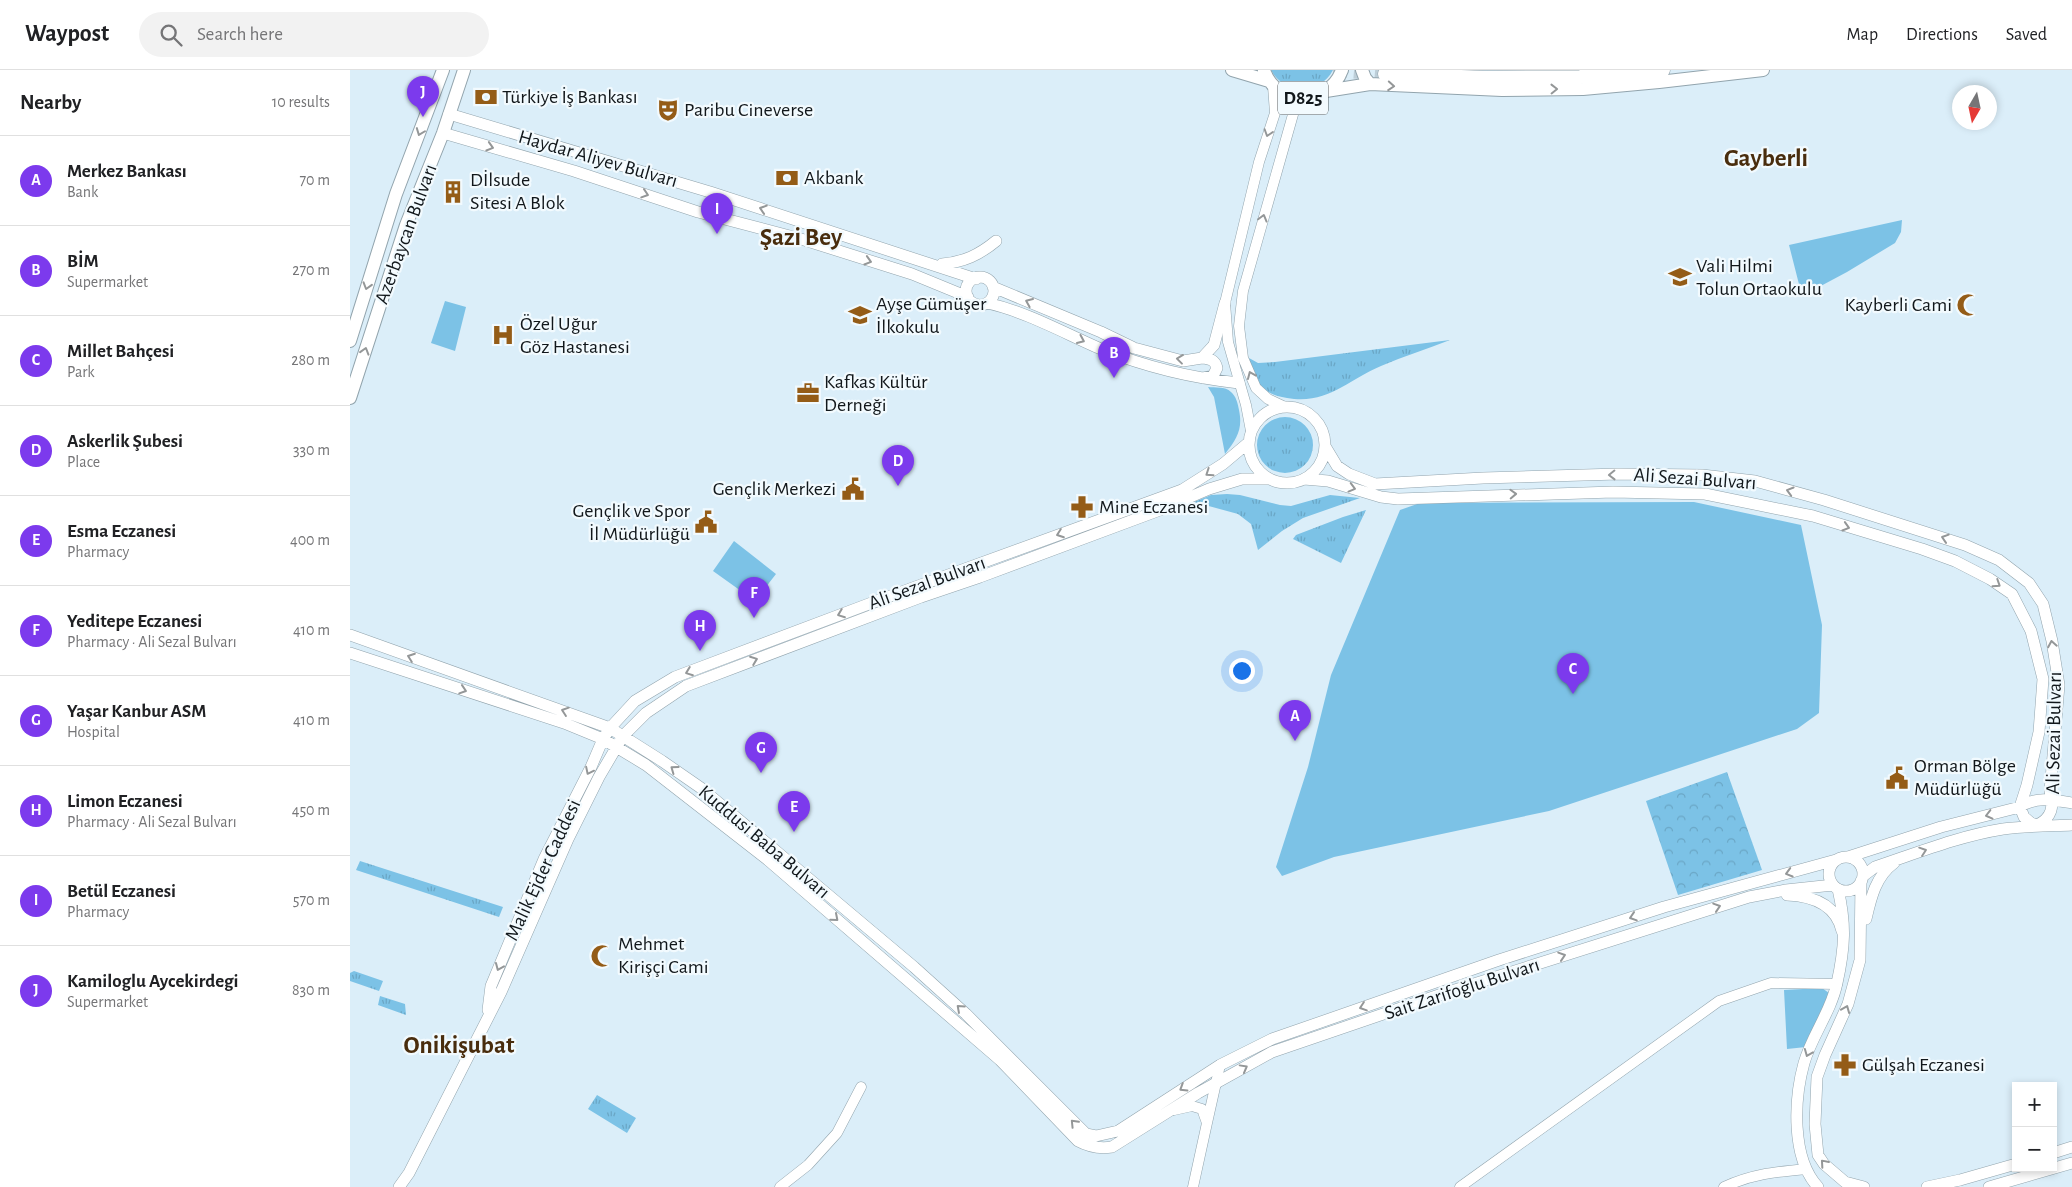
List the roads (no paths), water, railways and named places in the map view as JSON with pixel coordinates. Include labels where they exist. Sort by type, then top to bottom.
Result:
[{"type":"highway","points":[[1385,74],[1496,78],[1580,77],[1664,70]]},
{"type":"main road","points":[[350,341],[353,319],[396,194],[443,70]]},
{"type":"main road","name":"Azerbaycan Bulvarı","points":[[350,398],[406,225],[444,133],[464,70]]},
{"type":"main road","name":"D825","points":[[1232,70],[1269,79],[1292,97],[1313,97],[1326,91],[1370,84],[1502,90],[1583,89],[1764,70]]},
{"type":"main road","name":"D825","points":[[1326,91],[1335,83],[1342,70]]},
{"type":"main road","points":[[1362,70],[1364,78],[1370,84]]},
{"type":"main road","name":"Haydar Aliyev Bulvarı","points":[[449,114],[710,192],[976,278]]},
{"type":"main road","name":"Haydar Aliyev Bulvarı","points":[[444,133],[582,174],[698,212],[801,239],[912,274],[968,297]]},
{"type":"main road","points":[[935,264],[954,263],[969,258],[982,253],[996,241]]},
{"type":"main road","points":[[1199,378],[1213,376],[1218,368],[1215,362],[1211,359],[1202,358],[1183,362],[1134,348],[1101,332],[993,287],[986,279],[976,278],[968,286],[968,297],[977,304],[987,303],[1007,307],[1103,350],[1158,369],[1199,378],[1239,383]]},
{"type":"main road","points":[[987,303],[993,294],[993,287]]},
{"type":"main road","points":[[1202,358],[1214,345],[1225,303]]},
{"type":"main road","points":[[1285,407],[1302,409],[1313,416],[1321,427],[1325,439],[1325,452],[1320,465],[1312,475],[1288,484],[1269,479],[1255,467],[1248,443],[1251,431],[1257,420],[1266,412],[1285,407]]},
{"type":"main road","name":"Ali Sezal Bulvarı","points":[[610,728],[636,701],[675,677],[874,602],[1182,490],[1223,464],[1248,443]]},
{"type":"main road","name":"Ali Sezai Bulvarı","points":[[1304,479],[1328,482],[1381,497],[1398,499],[1613,492],[1705,494],[1813,516],[1955,561],[1990,579],[2012,594],[2031,630],[2043,679],[2039,732],[2020,807],[2024,817],[2031,823],[2037,825],[2047,820],[2052,810],[2050,791],[2059,685],[2052,641],[2043,604],[2029,583],[1999,560],[1965,544],[1824,500],[1755,481],[1702,475],[1618,474],[1483,478],[1375,484],[1350,474],[1337,466],[1325,446]]},
{"type":"main road","name":"Ali Sezal Bulvarı","points":[[623,736],[646,713],[686,686],[921,597],[980,578],[1160,510],[1208,489],[1242,479],[1269,479]]},
{"type":"main road","name":"Kuddusi Baba Bulvarı","points":[[350,635],[610,728],[655,756],[701,788],[914,967],[966,1014],[1081,1130],[1086,1134],[1096,1136],[1118,1131]]},
{"type":"main road","name":"Kuddusi Baba Bulvarı","points":[[350,653],[564,723],[603,739],[646,765],[768,860],[1000,1060],[1078,1141],[1088,1146],[1102,1149],[1112,1147]]},
{"type":"main road","name":"Malik Ejder Caddesi","points":[[487,1016],[491,986],[544,860],[610,728]]},
{"type":"main road","name":"Malik Ejder Caddesi","points":[[399,1187],[409,1173],[460,1076],[487,1016],[501,992],[568,839],[599,777],[623,736]]},
{"type":"main road","points":[[1818,1187],[1806,1169],[1800,1153],[1797,1106],[1804,1063],[1814,1037],[1829,1010],[1837,984],[1844,941],[1844,913],[1836,887],[1829,875],[1832,864],[1842,858],[1941,827],[2020,807],[2028,802],[2052,800],[2072,803]]},
{"type":"main road","points":[[1836,887],[1850,890],[1859,885],[1862,878],[1875,867],[1960,838],[2001,829],[2037,825],[2072,825]]},
{"type":"main road","points":[[1862,940],[1874,889],[1881,875],[1904,857]]},
{"type":"main road","points":[[1842,858],[1853,858],[1861,866],[1862,940],[1860,960],[1848,1004],[1825,1054],[1817,1077],[1815,1124],[1818,1155],[1824,1164],[1845,1182],[1864,1187]]},
{"type":"main road","name":"Sait Zarifoğlu Bulvarı","points":[[1118,1131],[1220,1065],[1272,1039],[1492,962],[1664,907],[1842,858]]},
{"type":"main road","name":"Sait Zarifoğlu Bulvarı","points":[[1112,1147],[1160,1116],[1272,1052],[1439,995],[1749,897],[1836,887]]},
{"type":"main road","points":[[1763,894],[1800,896],[1819,901],[1832,911],[1840,924],[1844,941]]},
{"type":"main road","points":[[2057,1152],[2072,1147]]},
{"type":"main road","points":[[1989,1187],[2072,1163]]},
{"type":"main road","points":[[1927,1187],[2012,1165]]},
{"type":"street","points":[[1251,431],[1246,405],[1228,342],[1225,303],[1259,162],[1275,113],[1269,79]]},
{"type":"street","points":[[1285,407],[1268,399],[1256,388],[1243,358],[1239,326],[1243,292],[1294,111],[1313,97]]},
{"type":"street","points":[[1460,1187],[1718,1000],[1771,983],[1837,984]]},
{"type":"street","points":[[1193,1187],[1220,1065]]},
{"type":"street","points":[[780,1187],[808,1165],[837,1133],[861,1087]]},
{"type":"street","points":[[1160,1116],[1182,1107],[1192,1106],[1202,1109],[1207,1123]]},
{"type":"street","points":[[1724,1187],[1766,1172],[1806,1169]]},
{"type":"tunnel","points":[[1333,70],[1385,74]]},
{"type":"place","name":"Türkiye İş Bankası","points":[[486,97]]},
{"type":"place","name":"Paribu Cineverse","points":[[668,110]]},
{"type":"place","name":"Kamiloglu Aycekirdegi","points":[[423,117]]},
{"type":"place","name":"Akbank","points":[[787,178]]},
{"type":"place","name":"Dİlsude Sitesi A Blok","points":[[453,192]]},
{"type":"place","name":"Betül Eczanesi","points":[[717,234]]},
{"type":"place","name":"Vali Hilmi Tolun Ortaokulu","points":[[1680,277]]},
{"type":"place","name":"Kayberli Cami","points":[[1968,305]]},
{"type":"place","name":"Ayşe Gümüşer İlkokulu","points":[[860,315]]},
{"type":"place","name":"Özel Uğur Göz Hastanesi","points":[[503,335]]},
{"type":"place","name":"BİM","points":[[1114,378]]},
{"type":"place","name":"Kafkas Kültür Derneği","points":[[808,393]]},
{"type":"place","name":"Askerlik Şubesi","points":[[898,486]]},
{"type":"place","name":"Gençlik Merkezi","points":[[853,489]]},
{"type":"place","name":"Mine Eczanesi","points":[[1082,507]]},
{"type":"place","name":"Gençlik ve Spor İl Müdürlüğü","points":[[706,522]]},
{"type":"place","name":"Yeditepe Eczanesi","points":[[754,618]]},
{"type":"place","name":"Limon Eczanesi","points":[[700,651]]},
{"type":"place","name":"Millet Bahçesi","points":[[1573,694]]},
{"type":"place","name":"Merkez Bankası","points":[[1295,741]]},
{"type":"place","name":"Yaşar Kanbur ASM","points":[[761,773]]},
{"type":"place","name":"Orman Bölge Müdürlüğü","points":[[1897,778]]},
{"type":"place","name":"Esma Eczanesi","points":[[794,832]]},
{"type":"place","name":"Mehmet Kirişçi Cami","points":[[602,956]]},
{"type":"place","name":"Gülşah Eczanesi","points":[[1845,1065]]},
{"type":"district","name":"Gayberli","points":[[1766,158]]},
{"type":"district","name":"Şazi Bey","points":[[801,237]]},
{"type":"district","name":"Onikişubat","points":[[459,1045]]}]
